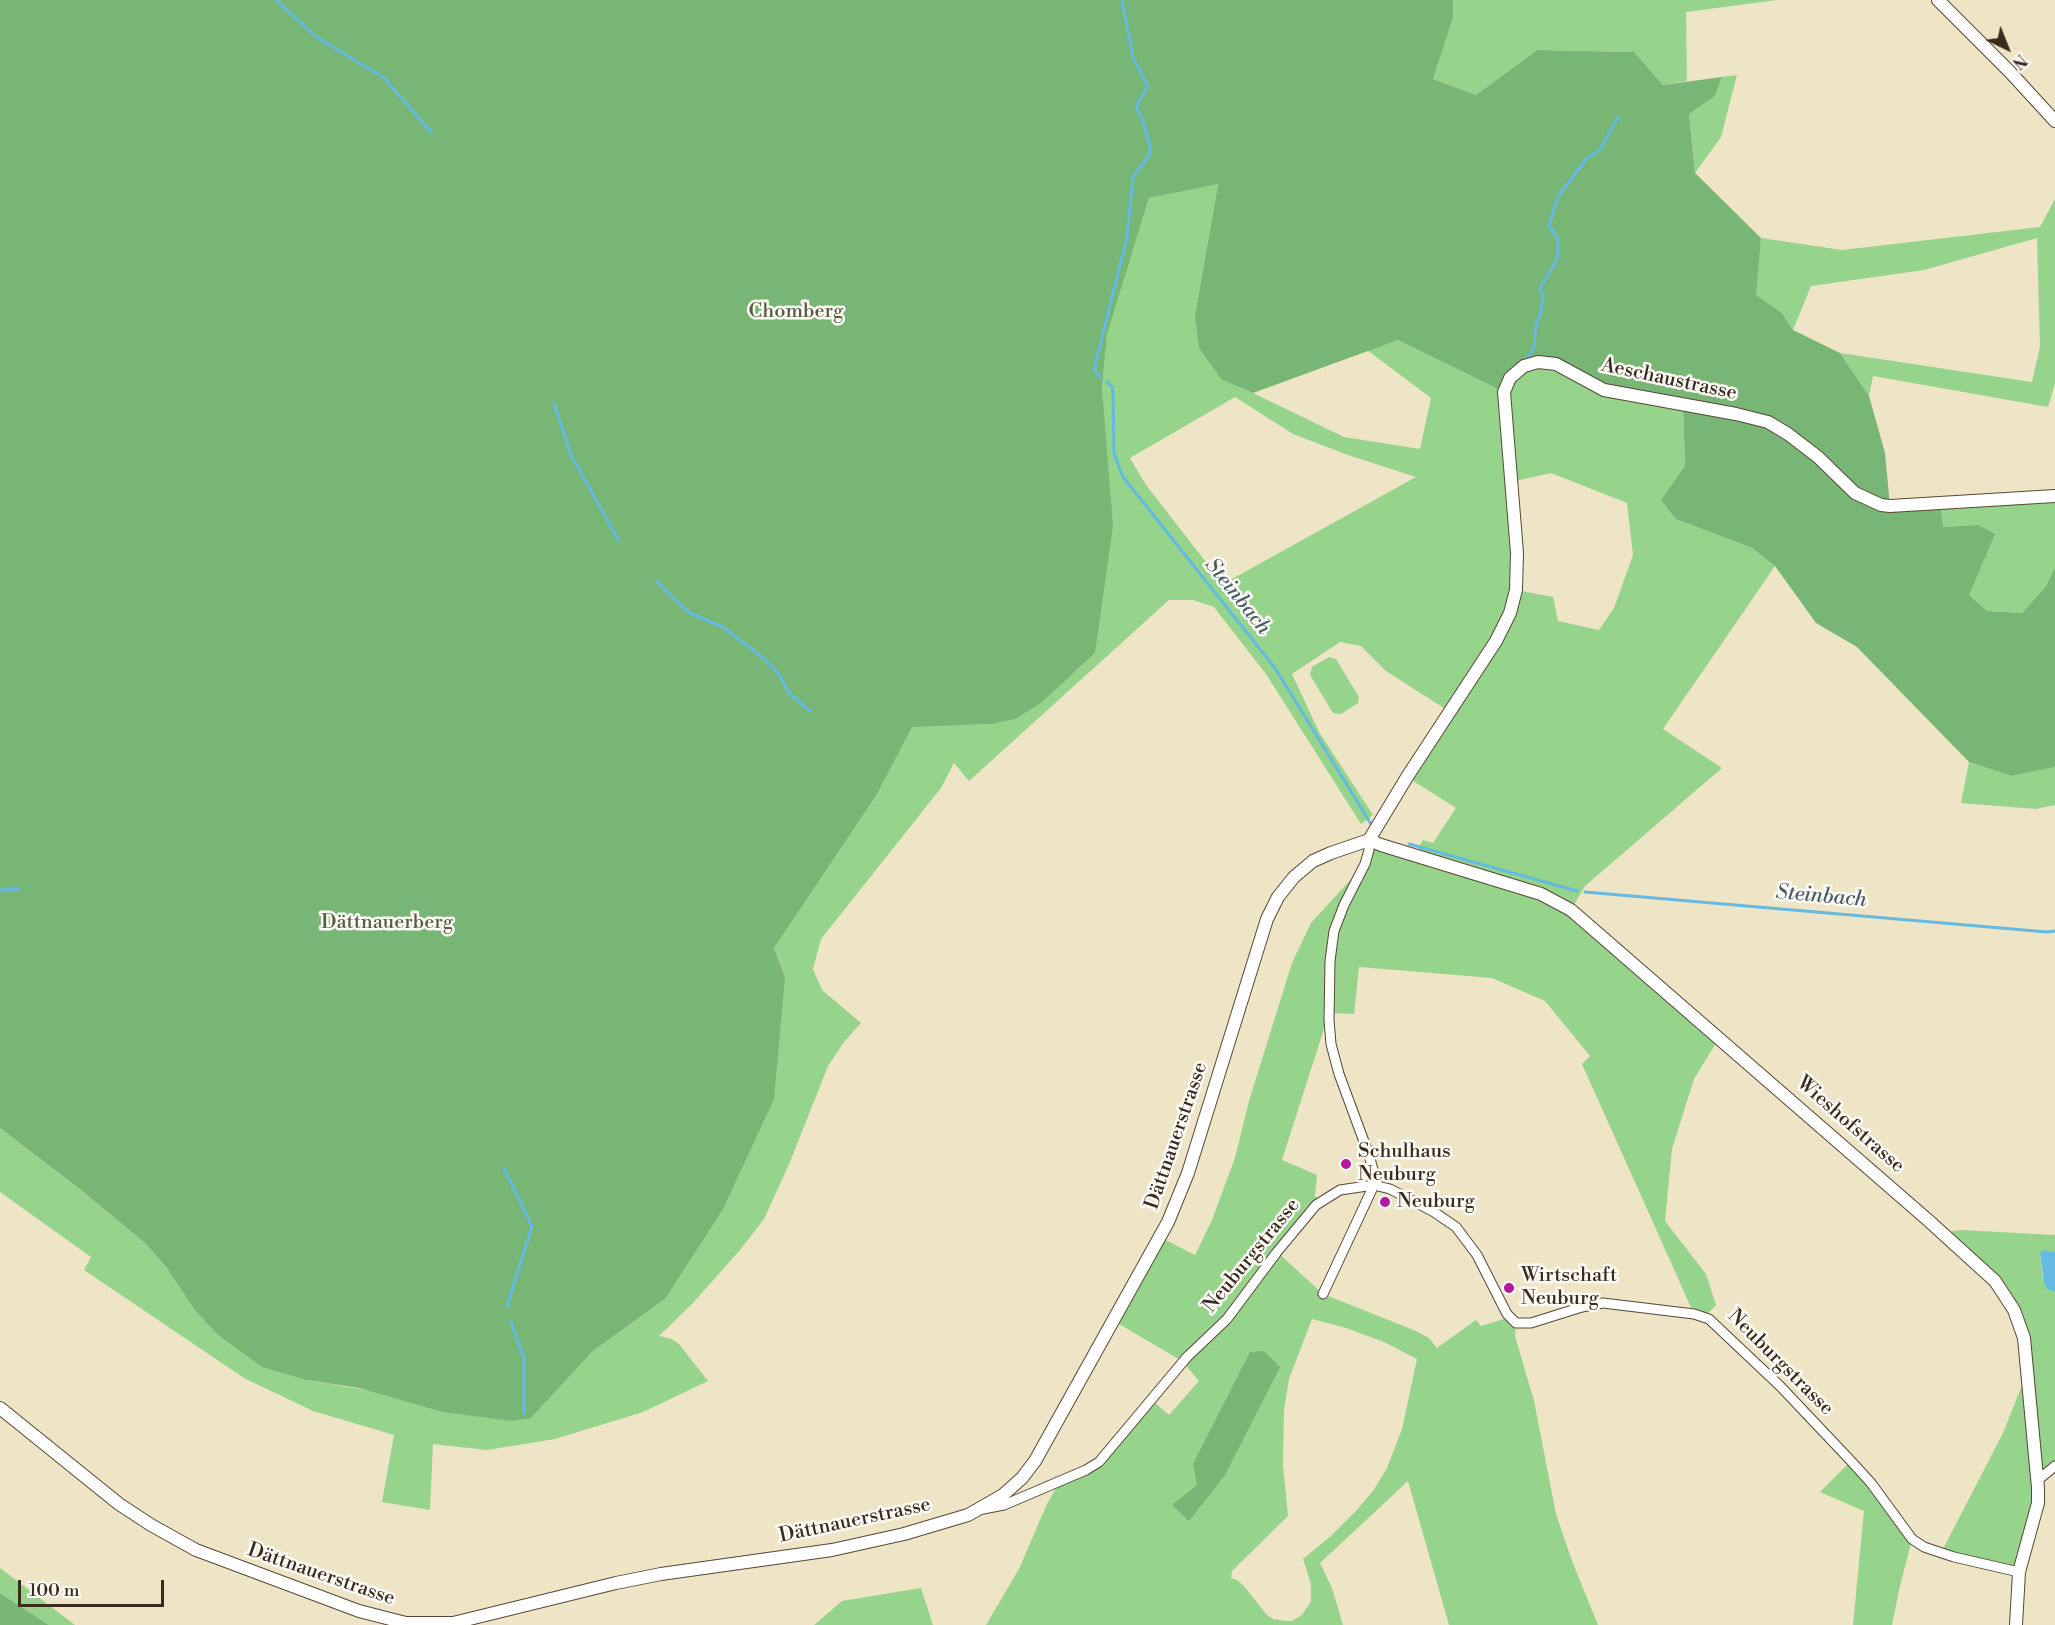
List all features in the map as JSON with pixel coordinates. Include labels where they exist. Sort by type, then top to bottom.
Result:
[{"type":"street","points":[[1938,0],[2055,121]]},
{"type":"street","name":"Aeschaustrasse","points":[[1369,840],[1407,777],[1497,641],[1512,608],[1516,590],[1517,553],[1504,392],[1510,378],[1524,366],[1538,362],[1556,364],[1604,390],[1768,422],[1788,434],[1818,458],[1856,493],[1881,505],[2055,496]]},
{"type":"street","points":[[1323,1294],[1374,1185],[1375,1177],[1369,1155],[1342,1086],[1331,1044],[1329,1020],[1330,961],[1334,932],[1344,905],[1365,864],[1369,840]]},
{"type":"street","name":"Wieshofstrasse","points":[[1369,840],[1541,894],[1571,910],[1981,1266],[2006,1296],[2022,1330],[2027,1358],[2038,1480],[2038,1503],[2019,1572],[2016,1625]]},
{"type":"street","name":"Dättnauerstrasse","points":[[0,1408],[119,1504],[196,1550],[359,1611],[406,1623],[453,1623],[661,1574],[832,1550],[904,1534],[981,1509],[1012,1488],[1035,1461],[1168,1222],[1188,1173],[1263,933],[1275,902],[1294,877],[1313,861],[1369,840]]},
{"type":"street","name":"Neuburgstrasse","points":[[981,1509],[1004,1505],[1086,1470],[1099,1462],[1186,1357],[1227,1319],[1277,1252],[1316,1205],[1340,1190],[1374,1185],[1390,1189],[1434,1212],[1459,1231],[1478,1255],[1507,1314],[1516,1323],[1531,1323],[1582,1307],[1603,1304],[1694,1314],[1709,1319],[1780,1386],[1851,1461],[1912,1539],[1924,1547],[1954,1557],[2019,1572]]},
{"type":"street","points":[[2038,1480],[2055,1466]]},
{"type":"green space","points":[[0,0],[1453,0],[1453,18],[1433,79],[1476,95],[1537,50],[1634,52],[1663,85],[1722,77],[1715,96],[1689,114],[1695,173],[1761,238],[1756,295],[1782,313],[1793,330],[1840,353],[1869,396],[1885,453],[1890,506],[1940,503],[1943,527],[1978,525],[1995,534],[1969,595],[1987,611],[2022,613],[2046,586],[2055,567],[2055,767],[2012,776],[1969,762],[1857,647],[1816,623],[1775,566],[1752,548],[1676,519],[1661,500],[1685,466],[1683,405],[1620,393],[1563,366],[1531,364],[1504,392],[1398,340],[1253,393],[1222,380],[1199,348],[1195,315],[1218,184],[1149,198],[1107,335],[1102,389],[1113,526],[1095,653],[1041,703],[1015,719],[990,724],[912,727],[876,796],[774,948],[785,977],[774,1099],[723,1209],[665,1299],[593,1351],[531,1418],[512,1421],[443,1412],[359,1388],[307,1380],[262,1367],[217,1334],[195,1310],[167,1268],[145,1243],[0,1128]]},
{"type":"green space","points":[[1453,0],[1777,0],[1686,12],[1687,81],[1663,85],[1634,52],[1537,50],[1476,95],[1433,79],[1453,18]]},
{"type":"green space","points":[[1737,75],[1721,137],[1695,173],[1689,114],[1715,96],[1722,77]]},
{"type":"green space","points":[[1218,183],[1195,315],[1222,380],[1344,437],[1420,449],[1431,398],[1367,350],[1398,340],[1504,392],[1505,388],[1538,362],[1683,405],[1685,466],[1676,519],[1752,548],[1775,566],[1663,729],[1722,768],[1585,886],[1571,910],[1719,1038],[1694,1079],[1672,1149],[1665,1221],[1706,1274],[1716,1305],[1705,1316],[1694,1314],[1582,1064],[1590,1056],[1545,1001],[1492,978],[1359,967],[1354,1014],[1329,1013],[1282,1160],[1317,1175],[1315,1196],[1321,1201],[1277,1252],[1323,1294],[1416,1331],[1429,1338],[1437,1348],[1476,1320],[1481,1326],[1504,1319],[1516,1323],[1515,1336],[1534,1401],[1556,1514],[1598,1625],[1449,1625],[1408,1481],[1320,1563],[1332,1588],[1343,1625],[986,1625],[1019,1569],[1047,1504],[1060,1481],[1090,1468],[1151,1399],[1169,1415],[1199,1381],[1182,1361],[1114,1321],[1160,1237],[1195,1255],[1212,1220],[1235,1158],[1249,1101],[1292,963],[1311,923],[1365,864],[1369,840],[1415,855],[1423,840],[1433,843],[1456,808],[1407,777],[1450,712],[1386,671],[1361,646],[1340,642],[1292,674],[1319,732],[1373,815],[1361,824],[1266,674],[1214,607],[1193,600],[1169,600],[969,781],[954,763],[941,788],[821,939],[813,969],[822,990],[861,1023],[844,1042],[828,1066],[790,1162],[764,1219],[692,1304],[659,1336],[672,1339],[679,1344],[708,1381],[643,1412],[555,1439],[487,1450],[433,1444],[430,1510],[382,1502],[394,1435],[313,1411],[244,1378],[84,1270],[91,1257],[0,1192],[0,1128],[81,1190],[145,1243],[167,1268],[307,1380],[531,1418],[593,1351],[665,1299],[785,977],[774,948],[876,796],[912,726],[990,724],[1076,671],[1095,653],[1102,389],[1107,335],[1149,198]],"holes":[[[1235,397],[1293,434],[1416,477],[1223,584],[1146,485],[1130,458]],[[1551,473],[1627,503],[1633,555],[1614,608],[1599,630],[1558,621],[1553,597],[1516,590],[1511,482]],[[1312,1319],[1384,1342],[1417,1359],[1402,1429],[1387,1468],[1373,1491],[1356,1511],[1303,1559],[1311,1584],[1311,1601],[1302,1615],[1292,1621],[1273,1619],[1266,1614],[1244,1586],[1231,1578],[1232,1571],[1288,1516],[1283,1465],[1284,1409],[1289,1379]]]},
{"type":"green space","points":[[2055,199],[2055,383],[2048,407],[1873,376],[1869,396],[1840,353],[2032,382],[2040,347],[2037,238],[1924,270],[1811,286],[1793,330],[1782,313],[1755,295],[1761,238],[1842,250],[2040,227]]},
{"type":"green space","points":[[2055,496],[2055,567],[2046,586],[2022,613],[1987,611],[1969,595],[1978,525],[1942,527],[1940,503]]},
{"type":"green space","points":[[1329,657],[1336,659],[1359,697],[1358,703],[1341,714],[1333,713],[1310,675],[1312,667]]},
{"type":"green space","points":[[1969,762],[2012,776],[2055,767],[2055,805],[2036,809],[1961,803]]},
{"type":"green space","points":[[1961,1230],[2055,1235],[2055,1252],[2045,1250],[2040,1254],[2043,1279],[2055,1292],[2055,1466],[2038,1480],[2019,1572],[1941,1553],[2003,1433],[2028,1370],[2010,1303],[1942,1233]]},
{"type":"green space","points":[[1264,1351],[1280,1367],[1225,1475],[1189,1521],[1172,1505],[1197,1485],[1193,1464],[1250,1352]]},
{"type":"green space","points":[[1851,1461],[1912,1539],[1892,1625],[1853,1625],[1864,1511],[1820,1492]]},
{"type":"green space","points":[[0,1568],[75,1625],[49,1625],[0,1593]]},
{"type":"green space","points":[[921,1588],[933,1625],[814,1625],[842,1601]]},
{"type":"green space","points":[[0,1593],[49,1625],[0,1625]]},
{"type":"water","points":[[2045,1250],[2055,1252],[2055,1292],[2047,1289],[2044,1282],[2040,1253]]},
{"type":"waterway","points":[[276,0],[315,36],[384,78],[432,133]]},
{"type":"waterway","name":"Steinbach","points":[[1100,377],[1095,371],[1096,362],[1127,237],[1133,177],[1150,154],[1150,145],[1142,118],[1137,110],[1137,105],[1148,86],[1133,58],[1122,0]]},
{"type":"waterway","points":[[1527,358],[1534,348],[1536,323],[1541,313],[1543,296],[1540,288],[1556,262],[1558,252],[1558,238],[1549,226],[1557,198],[1586,159],[1600,150],[1618,117]]},
{"type":"waterway","name":"Steinbach","points":[[1107,382],[1112,387],[1113,393],[1114,453],[1123,477],[1275,668],[1371,824]]},
{"type":"waterway","points":[[554,403],[571,455],[619,541]]},
{"type":"waterway","points":[[656,581],[688,612],[723,627],[761,656],[778,673],[789,693],[810,711]]},
{"type":"waterway","name":"Steinbach","points":[[1409,844],[1577,891]]},
{"type":"waterway","points":[[0,890],[19,889]]},
{"type":"waterway","name":"Steinbach","points":[[1585,892],[2055,931]]},
{"type":"waterway","points":[[504,1168],[532,1226],[507,1307]]},
{"type":"waterway","points":[[511,1322],[524,1358],[524,1413]]},
{"type":"place","name":"Schulhaus Neuburg","points":[[1346,1164]]},
{"type":"place","name":"Neuburg","points":[[1385,1202]]},
{"type":"place","name":"Wirtschaft Neuburg","points":[[1509,1288]]},
{"type":"park label","name":"Chomberg","points":[[796,312]]},
{"type":"park label","name":"Dättnauerberg","points":[[387,923]]}]
